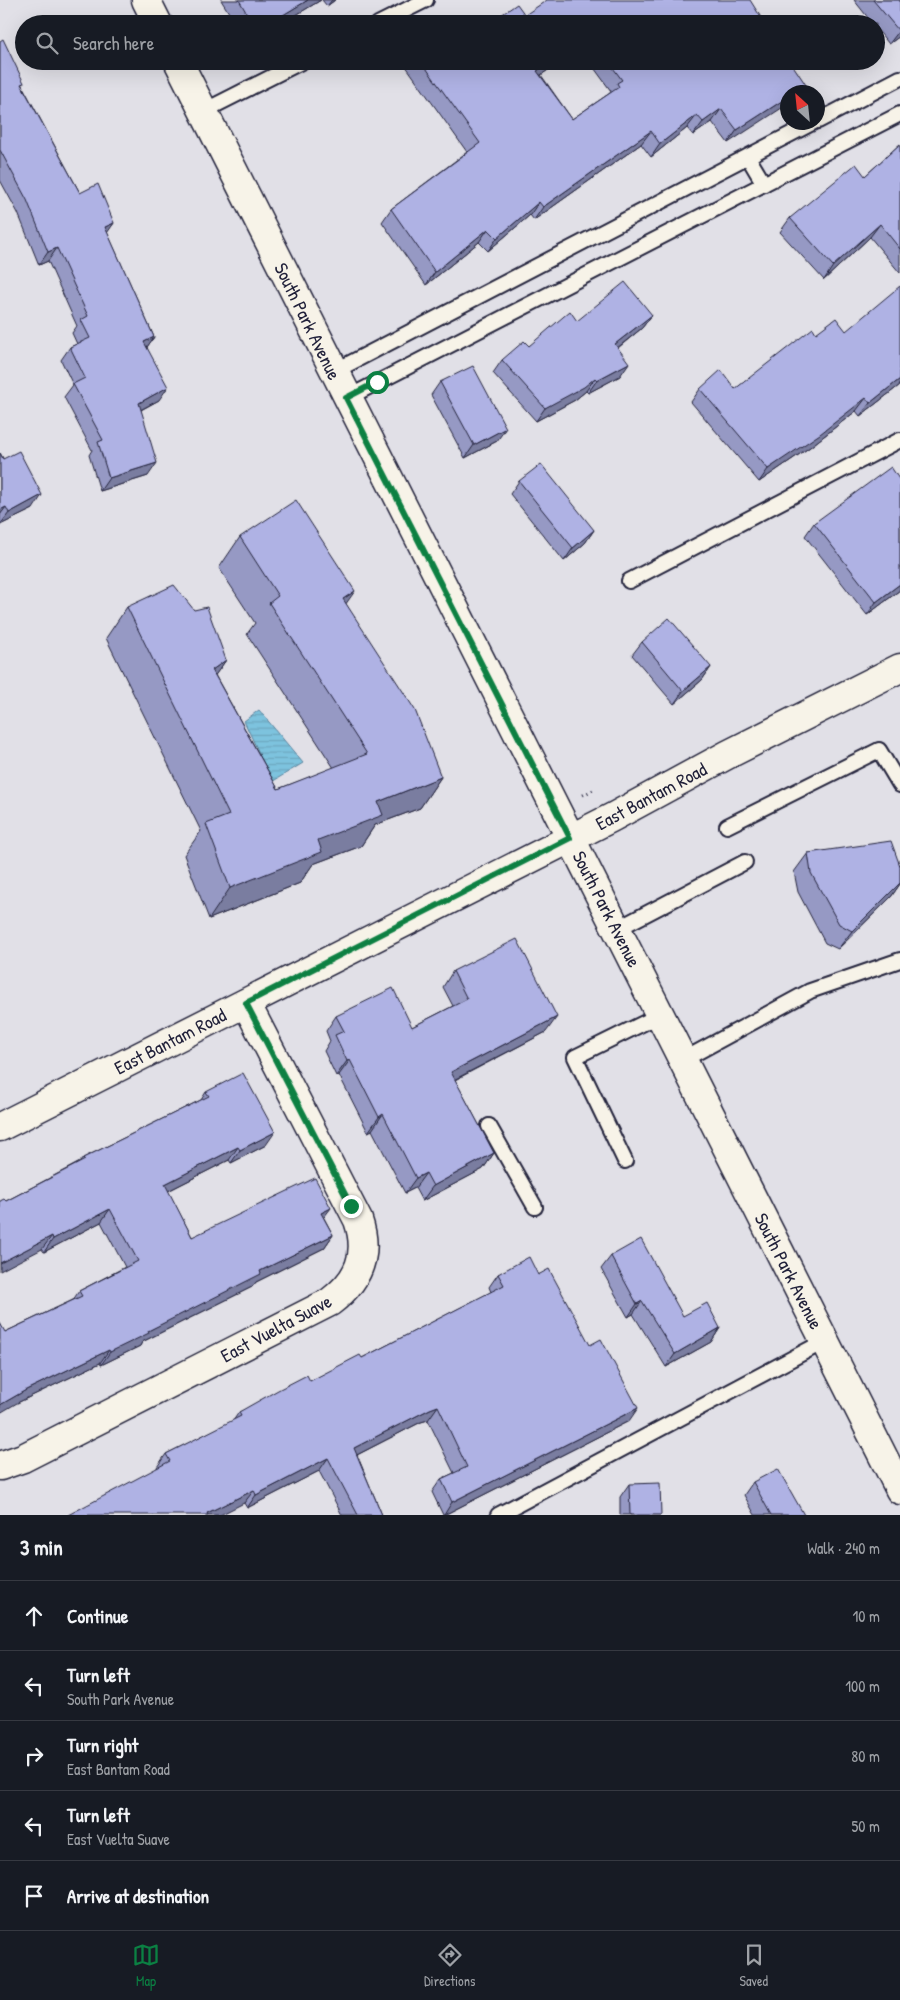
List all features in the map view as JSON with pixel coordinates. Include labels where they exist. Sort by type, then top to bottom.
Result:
[{"type":"street","points":[[146,0],[154,15]]},
{"type":"street","name":"South Park Avenue","points":[[183,70],[346,398],[900,1490]]},
{"type":"street","name":"East Bantam Road","points":[[0,1127],[570,838],[727,755],[900,668]]},
{"type":"street","name":"East Vuelta Suave","points":[[0,1466],[23,1458],[330,1302],[345,1290],[355,1277],[369,1270],[358,1220],[246,1003]]},
{"type":"lane","points":[[396,15],[426,0]]},
{"type":"lane","points":[[204,111],[285,70]]},
{"type":"lane","points":[[825,117],[900,78]]},
{"type":"lane","points":[[346,398],[900,114]]},
{"type":"lane","points":[[333,372],[799,130]]},
{"type":"lane","points":[[748,157],[764,184]]},
{"type":"lane","points":[[629,582],[900,440]]},
{"type":"lane","points":[[727,826],[879,750],[900,785]]},
{"type":"lane","points":[[617,929],[745,862]]},
{"type":"lane","points":[[683,1060],[810,991],[900,960]]},
{"type":"lane","points":[[625,1161],[575,1057],[660,1015]]},
{"type":"lane","points":[[489,1126],[535,1207]]},
{"type":"lane","points":[[498,1515],[825,1341]]},
{"type":"water","points":[[259,710],[303,763],[270,783],[256,768],[259,753],[244,721]]},
{"type":"building","points":[[239,0],[308,0],[283,15],[248,15]]},
{"type":"building","points":[[547,0],[750,0],[759,15],[525,15]]},
{"type":"building","points":[[873,0],[900,0],[899,31]]},
{"type":"building","points":[[517,4],[525,15],[501,15]]},
{"type":"building","points":[[3,39],[15,64],[15,70],[18,70],[24,83],[21,84],[80,193],[98,184],[114,223],[105,227],[154,337],[144,342],[168,387],[139,403],[157,463],[109,478],[98,442],[103,440],[73,384],[85,378],[70,347],[90,338],[81,320],[88,316],[57,248],[48,252],[27,200],[0,150],[0,41]]},
{"type":"building","points":[[427,70],[538,70],[537,71],[572,119],[619,87],[617,83],[622,80],[615,70],[796,70],[806,85],[780,85],[780,102],[737,130],[721,109],[703,122],[697,115],[660,144],[651,131],[543,207],[539,202],[497,238],[488,229],[435,272],[391,209],[480,143]]},
{"type":"building","points":[[900,144],[900,249],[880,224],[833,266],[790,218],[856,164],[865,176]]},
{"type":"building","points":[[625,282],[652,315],[615,344],[629,363],[597,380],[595,378],[584,387],[545,408],[502,360],[524,341],[529,346],[570,311],[577,321]]},
{"type":"building","points":[[900,286],[900,379],[870,403],[866,398],[820,434],[768,469],[700,389],[721,370],[735,389],[813,328],[816,333],[836,318],[846,331]]},
{"type":"building","points":[[473,366],[506,428],[474,445],[440,382]]},
{"type":"building","points":[[19,451],[42,495],[9,513],[6,507],[0,510],[0,453],[3,459]]},
{"type":"building","points":[[541,464],[594,530],[573,548],[519,481]]},
{"type":"building","points":[[891,467],[900,478],[900,584],[876,602],[814,523]]},
{"type":"building","points":[[296,500],[355,591],[343,599],[415,710],[441,777],[378,802],[383,815],[318,840],[322,852],[230,888],[206,824],[229,815],[127,607],[174,585],[194,610],[207,607],[226,660],[212,670],[278,789],[367,754],[269,603],[278,596],[240,537]]},
{"type":"building","points":[[669,618],[711,667],[683,691],[642,642]]},
{"type":"building","points":[[891,841],[900,866],[900,883],[852,931],[839,924],[811,873],[808,853]]},
{"type":"building","points":[[517,939],[557,1017],[451,1072],[494,1153],[433,1186],[426,1173],[416,1178],[383,1114],[379,1117],[350,1060],[347,1061],[335,1035],[344,1031],[336,1016],[393,988],[412,1027],[467,999],[453,971]]},
{"type":"building","points":[[243,1073],[275,1132],[240,1150],[238,1147],[165,1184],[192,1237],[315,1178],[331,1208],[321,1213],[333,1235],[260,1271],[261,1274],[148,1331],[149,1333],[26,1390],[0,1405],[0,1323],[5,1332],[82,1296],[79,1291],[138,1261],[110,1209],[53,1239],[52,1236],[0,1263],[0,1201],[4,1199],[6,1201],[85,1160],[83,1158],[209,1096],[206,1092]]},
{"type":"building","points":[[641,1239],[683,1316],[707,1303],[720,1328],[675,1354],[642,1301],[637,1304],[611,1256]]},
{"type":"building","points":[[529,1257],[538,1275],[549,1269],[590,1345],[601,1339],[638,1408],[452,1502],[441,1479],[467,1467],[438,1406],[354,1448],[382,1515],[358,1515],[328,1458],[256,1495],[254,1490],[207,1513],[208,1515],[68,1515],[170,1461],[166,1454],[241,1416],[239,1412],[278,1390],[307,1375],[310,1381],[360,1355],[362,1358],[504,1285],[498,1274]]},
{"type":"building","points":[[778,1469],[804,1515],[771,1515],[753,1482]]},
{"type":"building","points":[[660,1483],[661,1515],[630,1515],[629,1484]]},
{"type":"route","points":[[351,1206],[246,1003],[570,838],[346,398],[377,382]]}]
